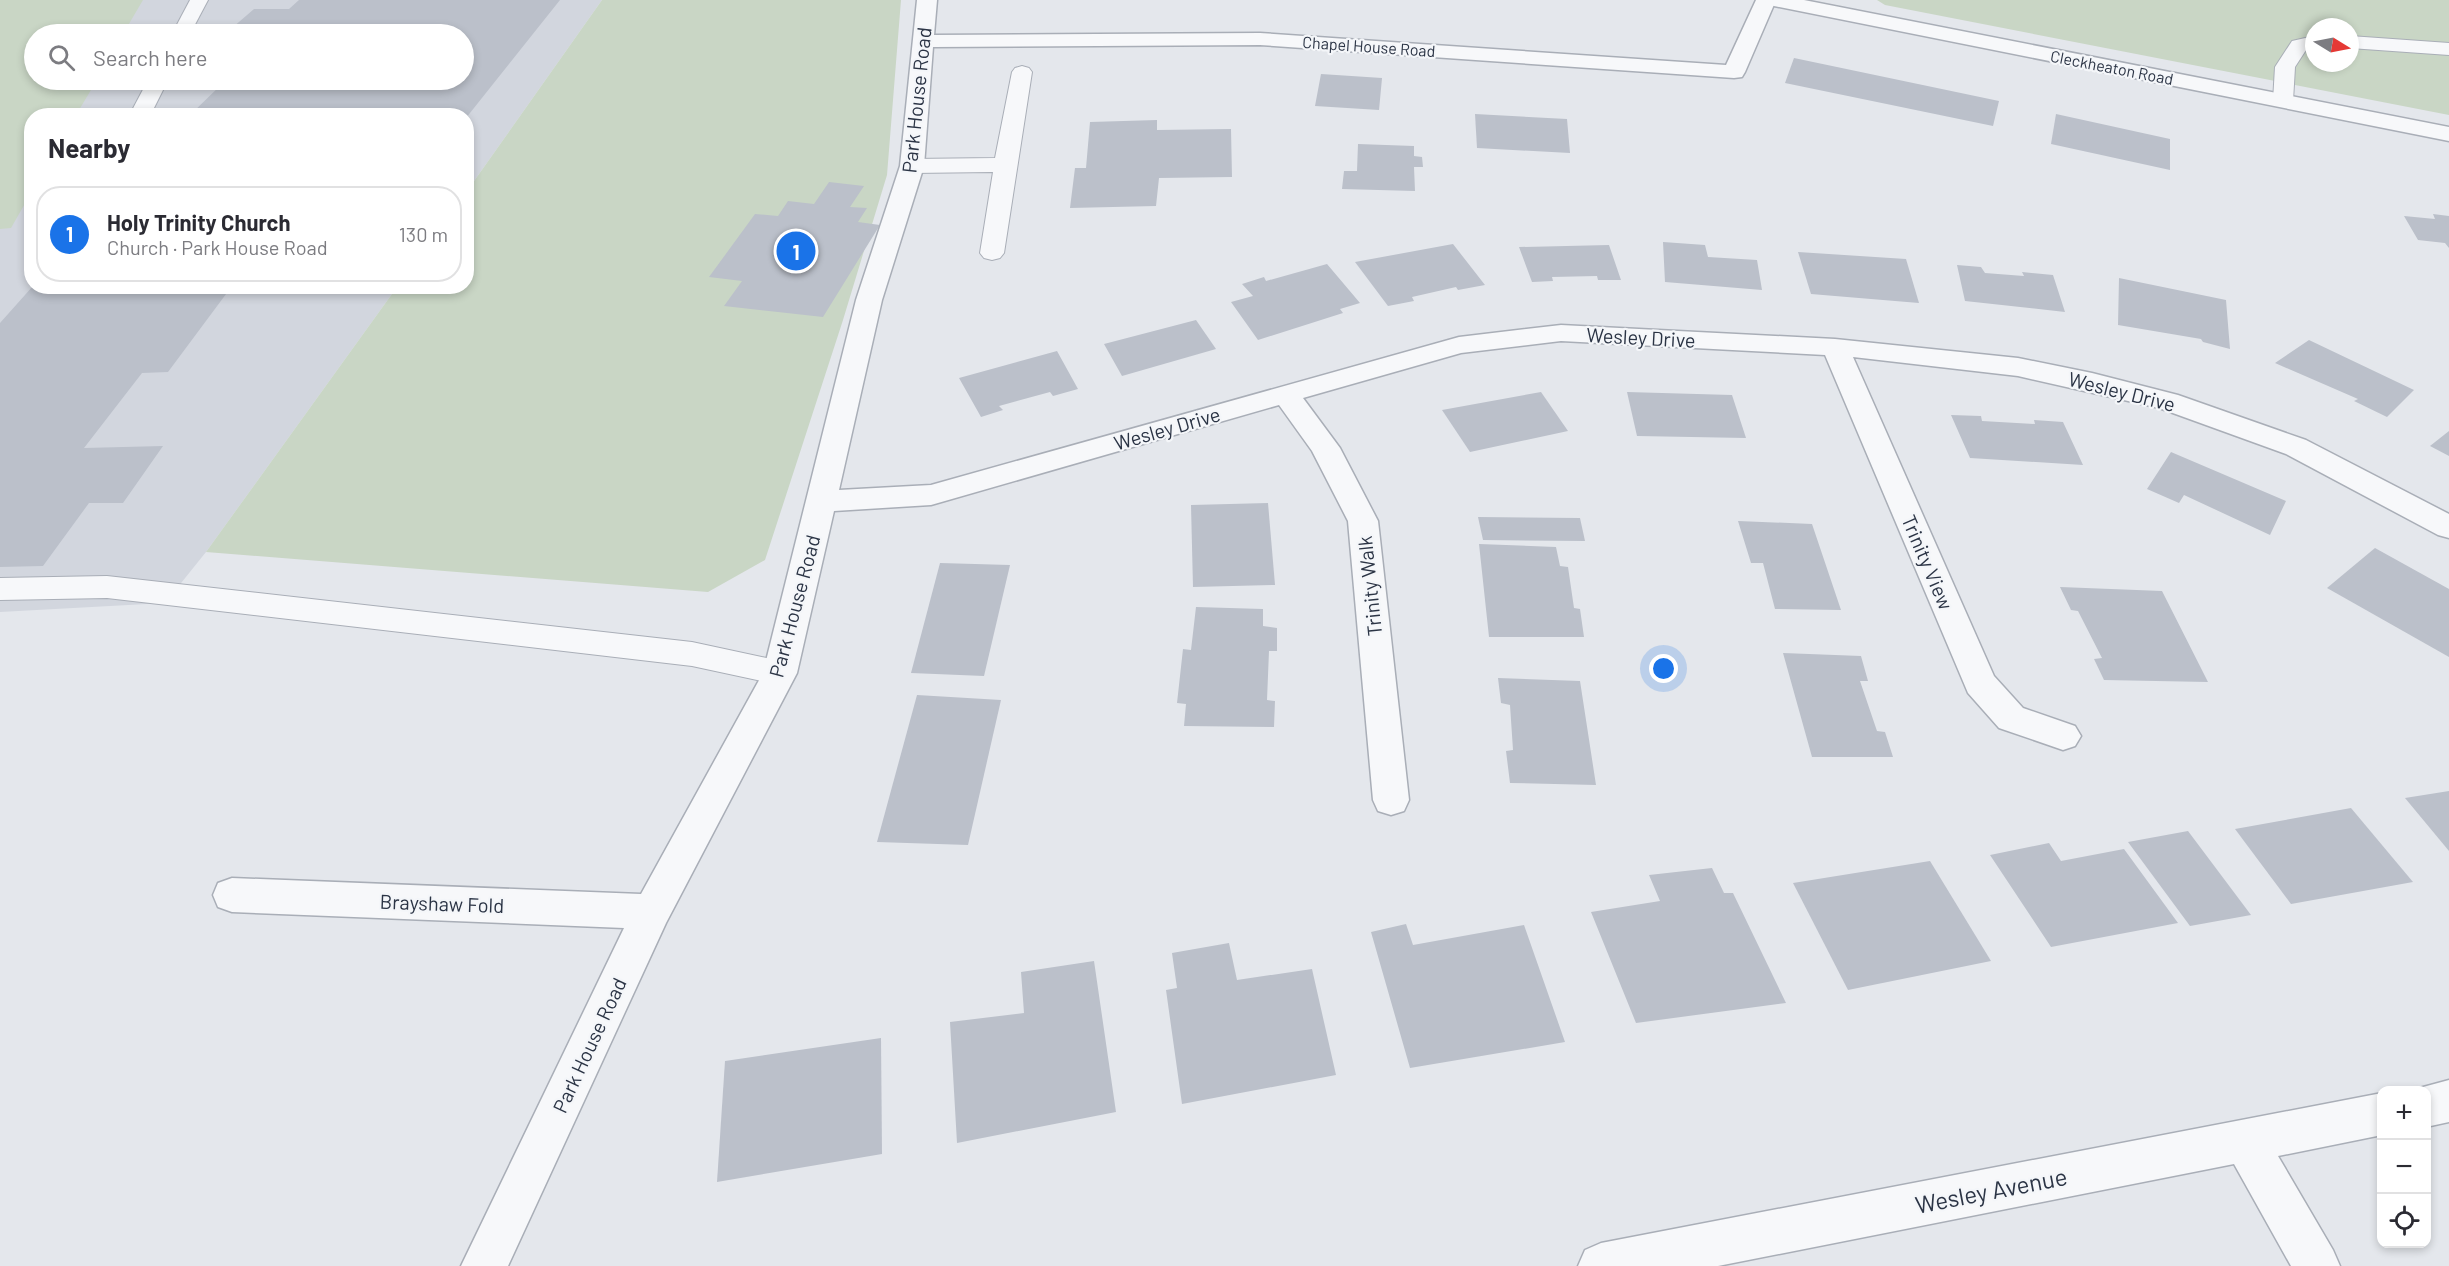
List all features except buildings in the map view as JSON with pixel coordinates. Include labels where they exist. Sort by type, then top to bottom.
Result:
[{"type":"street","name":"Park House Road","points":[[484,1266],[652,912],[780,674],[869,300],[912,166],[927,0]]},
{"type":"street","name":"Chapel House Road","points":[[923,41],[1260,39],[1734,72],[1766,0]]},
{"type":"street","name":"Cleckheaton Road","points":[[1774,0],[2449,134]]},
{"type":"street","name":"Wesley Drive","points":[[821,501],[931,495],[1459,345],[1561,333],[1835,347],[2018,367],[2092,382],[2168,401],[2296,447],[2449,527]]},
{"type":"street","name":"Trinity View","points":[[1835,347],[1980,684],[2011,718],[2063,736]]},
{"type":"street","name":"Trinity Walk","points":[[1285,394],[1325,448],[1363,521],[1392,800]]},
{"type":"street","name":"Brayshaw Fold","points":[[232,895],[652,912]]},
{"type":"street","points":[[2431,1105],[2449,1101]]},
{"type":"street","name":"Wesley Avenue","points":[[1601,1266],[2377,1115]]},
{"type":"street","points":[[2245,1141],[2317,1266]]},
{"type":"lane","points":[[186,24],[199,0]]},
{"type":"lane","points":[[2359,43],[2449,49]]},
{"type":"lane","points":[[2283,101],[2285,67],[2300,45],[2305,44]]},
{"type":"lane","points":[[992,253],[1022,72]]},
{"type":"lane","points":[[143,108],[153,90]]},
{"type":"lane","points":[[912,166],[1005,165]]},
{"type":"lane","points":[[0,589],[107,587],[692,654],[780,674]]},
{"type":"shaded area","points":[[0,0],[602,0],[474,181],[474,108],[24,108],[24,294],[392,294],[206,552],[165,603],[0,612]]},
{"type":"green space","points":[[0,0],[143,0],[129,24],[24,24],[24,90],[91,90],[80,108],[24,108],[24,205],[11,228],[0,229]]},
{"type":"green space","points":[[602,0],[901,0],[887,175],[843,320],[765,560],[708,592],[206,552],[392,294],[474,294],[474,181]]},
{"type":"green space","points":[[1877,0],[2449,0],[2449,115],[1885,5]]},
{"type":"place","name":"Holy Trinity Church","points":[[796,251]]}]
